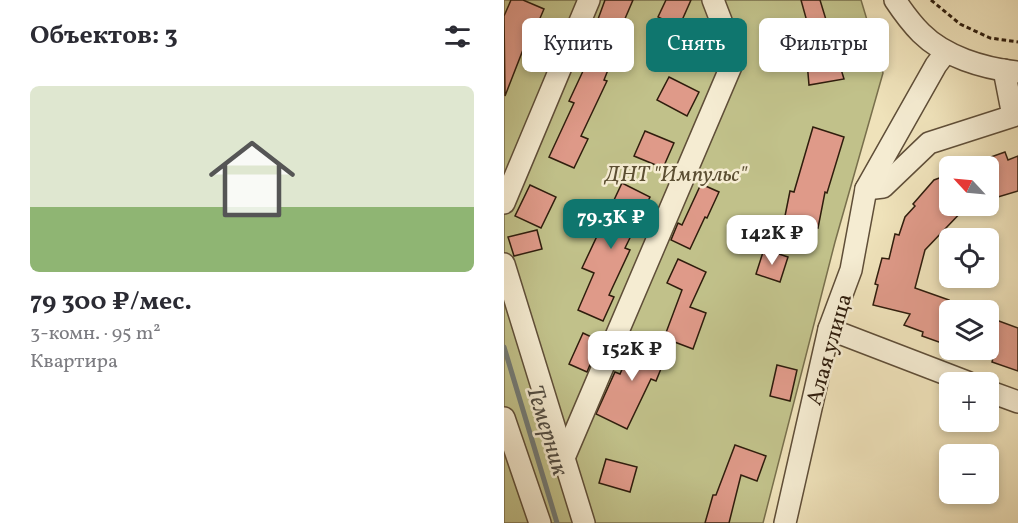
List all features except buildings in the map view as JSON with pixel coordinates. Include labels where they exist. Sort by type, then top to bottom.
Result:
[{"type":"street","points":[[504,203],[589,0]]},
{"type":"street","points":[[564,458],[735,57],[713,0]]},
{"type":"street","points":[[866,189],[883,187],[929,143],[1015,118],[1011,71],[987,67],[946,52],[923,35],[895,0]]},
{"type":"street","name":"Алая улица","points":[[785,523],[829,329],[851,270],[866,189],[936,65],[946,52]]},
{"type":"street","points":[[504,264],[584,523]]},
{"type":"street","points":[[829,329],[941,372]]},
{"type":"street","points":[[999,395],[1018,402]]},
{"type":"street","points":[[504,418],[540,523]]},
{"type":"path","points":[[931,0],[960,24],[990,38],[1018,42]]},
{"type":"green space","name":"ДНТ \"Импульс\"","points":[[504,0],[861,0],[866,18],[759,18],[759,72],[883,73],[835,242],[763,523],[504,523]]},
{"type":"waterway","name":"Темерник","points":[[504,347],[557,523]]}]
